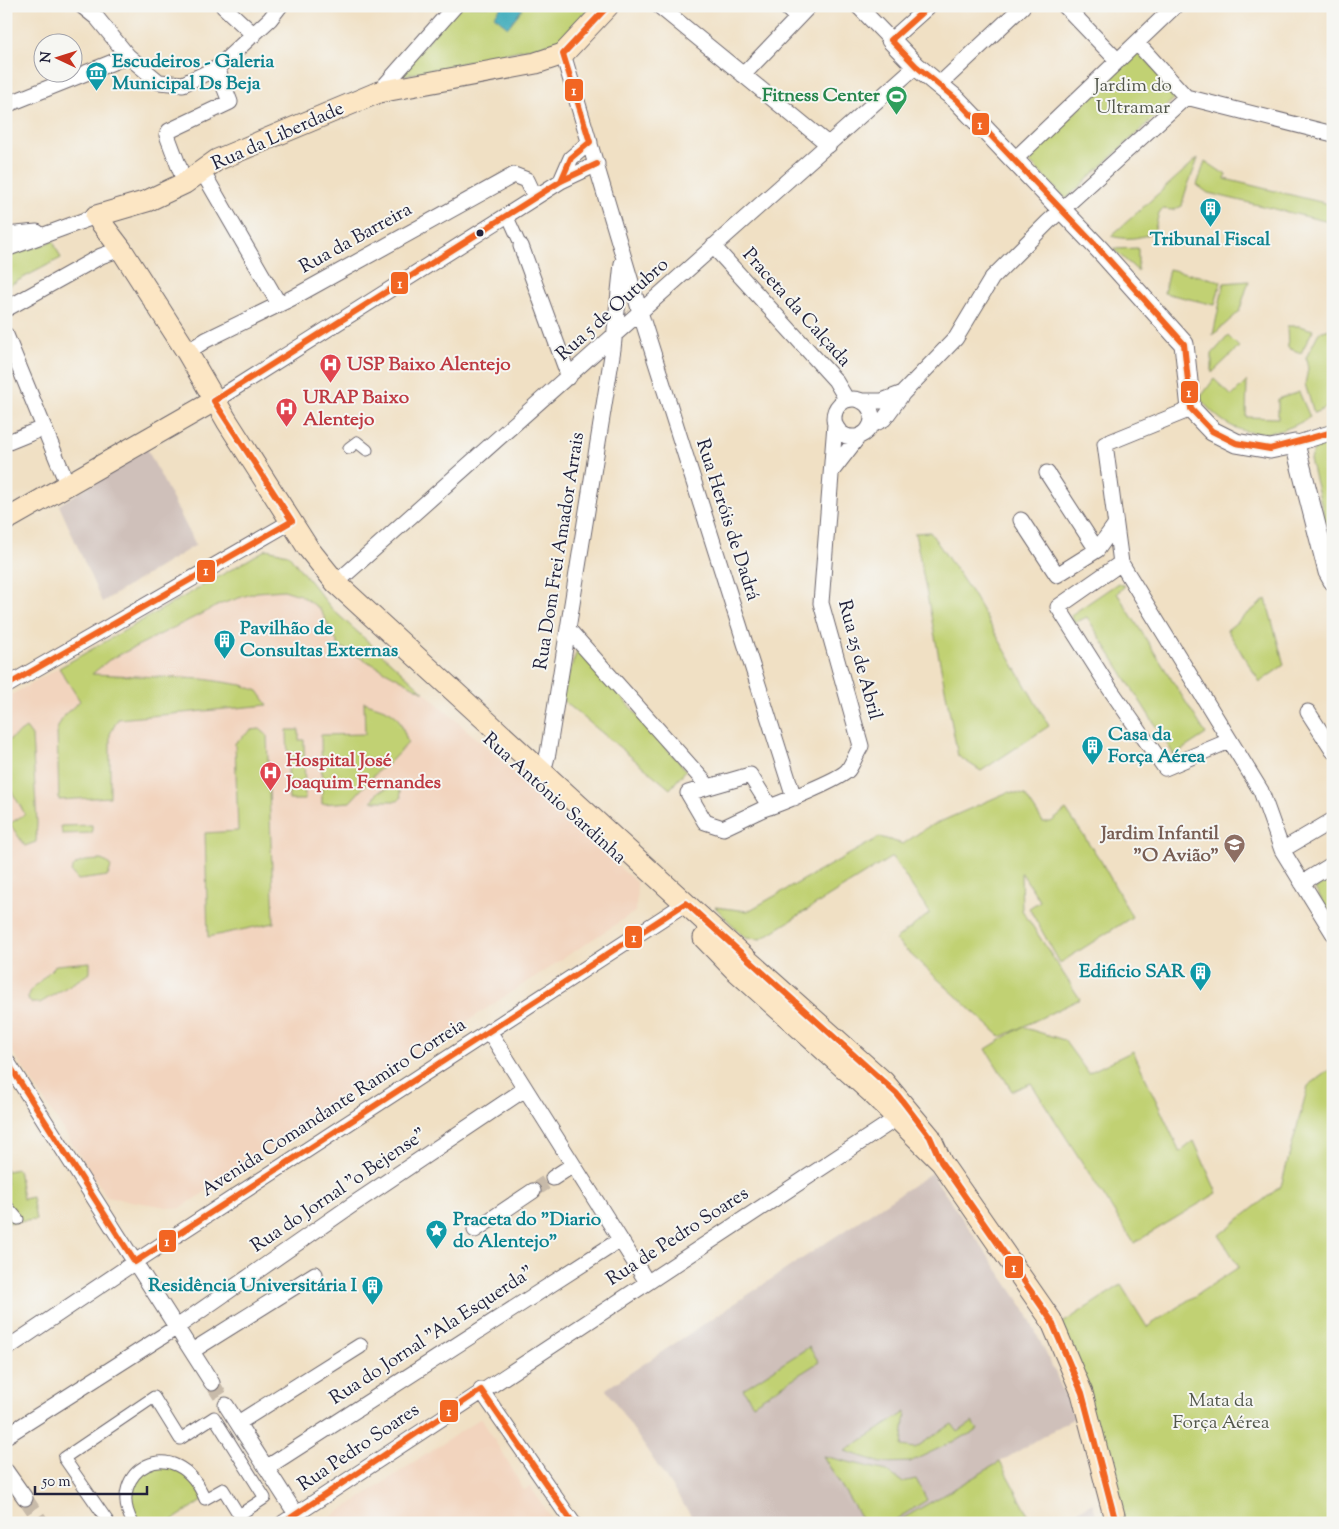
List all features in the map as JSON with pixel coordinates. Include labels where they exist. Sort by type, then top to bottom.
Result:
[{"type":"main road","points":[[563,54],[608,6]]},
{"type":"main road","name":"Rua da Liberdade","points":[[96,216],[147,201],[193,177],[217,160],[379,92],[536,62],[563,54]]},
{"type":"main road","name":"Rua António Sardinha","points":[[96,216],[121,249],[187,352],[214,400],[218,427],[287,525],[336,583],[543,772],[680,906],[734,969],[897,1118],[941,1162],[1051,1320],[1082,1394],[1116,1523]]},
{"type":"main road","points":[[6,520],[68,486],[214,400]]},
{"type":"main road","name":"Rua António Sardinha","points":[[287,525],[311,573],[330,595],[680,906],[897,1094],[930,1136],[941,1162]]},
{"type":"street","points":[[82,6],[98,18],[128,56],[158,82],[184,84],[218,68],[254,35],[280,6]]},
{"type":"street","points":[[223,6],[254,35]]},
{"type":"street","points":[[379,92],[455,6]]},
{"type":"street","points":[[659,6],[828,145]]},
{"type":"street","points":[[785,6],[797,18]]},
{"type":"street","points":[[743,75],[809,6]]},
{"type":"street","points":[[858,6],[916,66],[940,84],[1100,250],[1184,344],[1191,409],[1212,431],[1236,443],[1270,449],[1295,444],[1333,432]]},
{"type":"street","points":[[891,40],[929,6]]},
{"type":"street","points":[[940,84],[1023,6]]},
{"type":"street","points":[[1065,6],[1118,61]]},
{"type":"street","points":[[1013,161],[1175,6]]},
{"type":"street","points":[[1137,43],[1186,97],[1333,134]]},
{"type":"street","name":"Rua Heróis de Dadrá","points":[[563,54],[640,312],[794,798]]},
{"type":"street","points":[[6,105],[128,56]]},
{"type":"street","name":"Rua 5 de Outubro","points":[[336,583],[916,66]]},
{"type":"street","points":[[218,68],[230,102],[169,131],[167,135],[193,177],[279,304]]},
{"type":"street","points":[[832,470],[865,431],[884,419],[902,393],[956,338],[992,278],[1060,210],[1186,97]]},
{"type":"street","points":[[561,181],[571,158],[590,142]]},
{"type":"street","points":[[214,400],[535,197],[561,181],[597,164]]},
{"type":"street","name":"Rua da Barreira","points":[[187,352],[206,340],[279,304],[514,175],[527,180],[535,197]]},
{"type":"street","points":[[507,215],[521,246],[569,377]]},
{"type":"street","points":[[6,250],[96,216]]},
{"type":"street","points":[[6,235],[53,231]]},
{"type":"street","name":"Praceta da Calçada","points":[[713,246],[854,400],[871,412],[865,431]]},
{"type":"street","points":[[6,309],[101,256],[121,249]]},
{"type":"street","name":"Rua Dom Frei Amador Arrais","points":[[543,772],[548,753],[615,336],[623,254]]},
{"type":"street","points":[[6,335],[68,486]]},
{"type":"street","points":[[865,431],[845,435],[835,424],[836,410],[854,400],[882,401],[902,393]]},
{"type":"street","points":[[1191,409],[1105,444],[1114,525],[1121,563],[1261,791],[1282,850],[1333,933]]},
{"type":"street","name":"Rua 25 de Abril","points":[[770,807],[750,775],[688,793],[705,822],[723,828],[794,798],[847,772],[860,746],[821,602],[835,424]]},
{"type":"street","points":[[6,443],[43,428]]},
{"type":"street","points":[[349,448],[356,442],[367,450]]},
{"type":"street","points":[[1295,444],[1328,572],[1333,581]]},
{"type":"street","points":[[1047,473],[1097,550]]},
{"type":"street","points":[[1021,520],[1057,575],[1097,550],[1114,525]]},
{"type":"street","points":[[6,686],[287,525]]},
{"type":"street","points":[[1121,563],[1058,607],[1110,689],[1165,768],[1229,741]]},
{"type":"street","points":[[568,629],[709,787]]},
{"type":"street","points":[[1308,712],[1333,750]]},
{"type":"street","points":[[1282,850],[1333,820]]},
{"type":"street","points":[[1302,883],[1333,864]]},
{"type":"street","name":"Avenida Comandante Ramiro Correia","points":[[6,1349],[135,1262],[680,906]]},
{"type":"street","points":[[489,1031],[647,1282]]},
{"type":"street","points":[[6,1060],[12,1078],[135,1262],[212,1383]]},
{"type":"street","name":"Rua do Jornal \"o Bejense\"","points":[[6,1436],[177,1327],[352,1205],[525,1089]]},
{"type":"street","points":[[897,1094],[897,1118]]},
{"type":"street","name":"Rua de Pedro Soares","points":[[481,1390],[897,1118]]},
{"type":"street","points":[[553,1178],[573,1165]]},
{"type":"street","points":[[475,1230],[533,1191]]},
{"type":"street","points":[[6,1205],[18,1218]]},
{"type":"street","name":"Rua do Jornal \"Ala Esquerda\"","points":[[266,1468],[620,1240]]},
{"type":"street","points":[[192,1351],[315,1274]]},
{"type":"street","points":[[238,1423],[360,1346]]},
{"type":"street","points":[[481,1390],[573,1523]]},
{"type":"street","name":"Rua Pedro Soares","points":[[283,1523],[481,1390]]},
{"type":"street","points":[[109,1523],[64,1458],[154,1397],[180,1440],[214,1417],[265,1498],[239,1515],[223,1489],[205,1499],[198,1483],[180,1466],[168,1462],[155,1463],[141,1468],[133,1475],[127,1490],[127,1506],[133,1523]]},
{"type":"street","points":[[226,1404],[296,1514]]},
{"type":"street","points":[[6,1471],[10,1487],[25,1498]]},
{"type":"shaded area","points":[[147,449],[196,545],[102,602],[59,505]]},
{"type":"shaded area","name":"Hospital José Joaquim Fernandes","points":[[267,549],[288,554],[332,609],[637,883],[636,911],[179,1209],[107,1197],[6,1042],[6,698]]},
{"type":"shaded area","points":[[931,1173],[1024,1308],[1055,1372],[1074,1418],[1000,1462],[1033,1523],[696,1523],[606,1389]]},
{"type":"shaded area","points":[[481,1418],[515,1474],[523,1491],[530,1486],[555,1523],[322,1523]]},
{"type":"shaded area","points":[[1093,1503],[1098,1523],[1053,1523]]},
{"type":"green space","points":[[457,6],[592,6],[557,42],[398,77]]},
{"type":"green space","name":"Jardim do Ultramar","points":[[1138,51],[1178,95],[1066,199],[1027,159]]},
{"type":"green space","points":[[1198,158],[1182,206],[1173,210],[1162,209],[1159,213],[1154,232],[1132,238],[1111,236]]},
{"type":"green space","points":[[1205,161],[1226,175],[1225,179],[1333,205],[1333,223],[1208,193],[1197,185]]},
{"type":"green space","points":[[53,241],[61,258],[6,287],[6,257]]},
{"type":"green space","points":[[1138,248],[1138,271],[1113,249]]},
{"type":"green space","points":[[1169,269],[1221,281],[1215,305],[1164,293]]},
{"type":"green space","points":[[1249,281],[1239,312],[1213,335],[1224,283]]},
{"type":"green space","points":[[1287,326],[1299,326],[1313,330],[1301,353],[1288,348]]},
{"type":"green space","points":[[1333,329],[1333,405],[1314,413],[1305,384],[1308,369],[1306,358],[1319,332]]},
{"type":"green space","points":[[1228,336],[1239,347],[1212,373],[1212,354]]},
{"type":"green space","points":[[1214,379],[1232,396],[1247,381],[1246,417],[1278,418],[1278,399],[1299,392],[1310,417],[1280,431],[1265,433],[1237,428],[1224,422],[1200,398]]},
{"type":"green space","points":[[1333,442],[1333,552],[1310,459],[1317,444]]},
{"type":"green space","points":[[930,532],[972,593],[1049,726],[981,771],[958,756],[915,533]]},
{"type":"green space","points":[[267,549],[288,554],[332,609],[424,692],[339,646],[320,609],[300,595],[284,590],[257,592],[221,604],[109,660],[92,674],[203,679],[242,685],[258,691],[268,705],[118,719],[110,734],[110,797],[59,800],[57,729],[64,715],[80,701],[59,668]]},
{"type":"green space","points":[[1118,583],[1125,586],[1117,593],[1206,734],[1174,755],[1087,617],[1074,623],[1071,615]]},
{"type":"green space","points":[[1266,599],[1284,665],[1260,682],[1227,630]]},
{"type":"green space","points":[[578,648],[686,770],[670,789],[560,698]]},
{"type":"green space","points":[[364,702],[394,714],[401,724],[408,743],[389,763],[379,770],[350,802],[322,804],[321,735],[365,734]]},
{"type":"green space","points":[[26,728],[32,736],[37,823],[36,842],[25,846],[10,824],[6,826],[25,814],[6,782],[6,742]]},
{"type":"green space","points":[[260,729],[267,735],[274,923],[208,937],[205,833],[238,831],[235,743],[251,730]]},
{"type":"green space","points":[[287,730],[299,730],[299,740],[304,740],[305,800],[289,800]]},
{"type":"green space","points":[[395,786],[400,791],[401,798],[398,801],[372,801],[379,791]]},
{"type":"green space","points":[[1008,792],[1025,795],[1043,822],[1051,822],[1066,810],[1101,861],[1132,917],[1060,963],[1029,908],[1040,901],[1021,872],[1022,910],[1080,999],[1001,1037],[895,940],[930,913],[892,857],[761,939],[745,938],[715,907],[748,911],[880,837],[903,844],[926,828]]},
{"type":"green space","points":[[92,825],[92,833],[62,834],[61,826]]},
{"type":"green space","points":[[101,860],[108,863],[111,867],[108,876],[78,880],[71,872],[79,863]]},
{"type":"green space","points":[[1333,878],[1333,918],[1315,889]]},
{"type":"green space","points":[[90,962],[90,973],[40,1003],[31,1003],[28,999],[29,992],[56,965]]},
{"type":"green space","points":[[1022,1027],[1064,1040],[1088,1073],[1133,1051],[1180,1152],[1194,1141],[1217,1193],[1134,1243],[1031,1083],[1012,1091],[986,1049]]},
{"type":"green space","name":"Mata da Força Aérea","points":[[1333,1067],[1333,1523],[1122,1523],[1061,1324],[1121,1285],[1147,1327],[1239,1267],[1219,1235],[1281,1186],[1308,1086]]},
{"type":"green space","points":[[6,1168],[7,1171],[18,1169],[23,1199],[32,1197],[36,1220],[6,1223]]},
{"type":"green space","points":[[809,1347],[819,1362],[753,1404],[743,1389]]},
{"type":"green space","points":[[906,1412],[902,1446],[915,1448],[952,1424],[958,1432],[973,1422],[978,1430],[910,1462],[881,1463],[845,1451]]},
{"type":"green space","points":[[823,1456],[887,1471],[902,1482],[916,1479],[927,1500],[890,1523],[864,1523]]},
{"type":"green space","points":[[1000,1462],[1033,1523],[895,1523]]},
{"type":"green space","points":[[180,1466],[205,1499],[168,1523],[133,1523],[129,1516],[133,1475],[141,1468]]},
{"type":"water","points":[[502,6],[523,8],[508,27],[494,16]]},
{"type":"tunnel","points":[[533,1191],[553,1178]]},
{"type":"tunnel","points":[[212,1383],[226,1405]]},
{"type":"tunnel","points":[[25,1498],[42,1523]]},
{"type":"transit line","name":"1","points":[[561,181],[571,158],[590,142],[563,54],[608,6]]},
{"type":"transit line","name":"1","points":[[929,6],[891,40],[916,66],[957,100],[1100,250],[1184,344],[1191,409],[1212,431],[1236,443],[1270,449],[1333,432]]},
{"type":"transit line","name":"1","points":[[6,686],[292,521],[214,401],[561,181],[597,164]]},
{"type":"transit line","name":"1","points":[[6,1060],[135,1262],[686,903],[897,1094],[930,1137],[941,1162],[1051,1320],[1082,1393],[1116,1523]]},
{"type":"transit line","name":"1","points":[[283,1523],[481,1390],[573,1523]]},
{"type":"place","name":"Escudeiros - Galeria Municipal Ds Beja","points":[[96,92]]},
{"type":"place","name":"Fitness Center","points":[[896,115]]},
{"type":"place","name":"Tribunal Fiscal","points":[[1210,228]]},
{"type":"place","name":"USP Baixo Alentejo","points":[[331,384]]},
{"type":"place","name":"URAP Baixo Alentejo","points":[[287,428]]},
{"type":"place","name":"Pavilhão de Consultas Externas","points":[[224,659]]},
{"type":"place","name":"Casa da Força Aérea","points":[[1092,765]]},
{"type":"place","name":"Hospital José Joaquim Fernandes","points":[[270,791]]},
{"type":"place","name":"Jardim Infantil \"O Avião\"","points":[[1235,864]]},
{"type":"place","name":"Edificio SAR","points":[[1201,991]]},
{"type":"place","name":"Praceta do \"Diario do Alentejo\"","points":[[437,1250]]},
{"type":"place","name":"Residência Universitária I","points":[[373,1305]]}]
